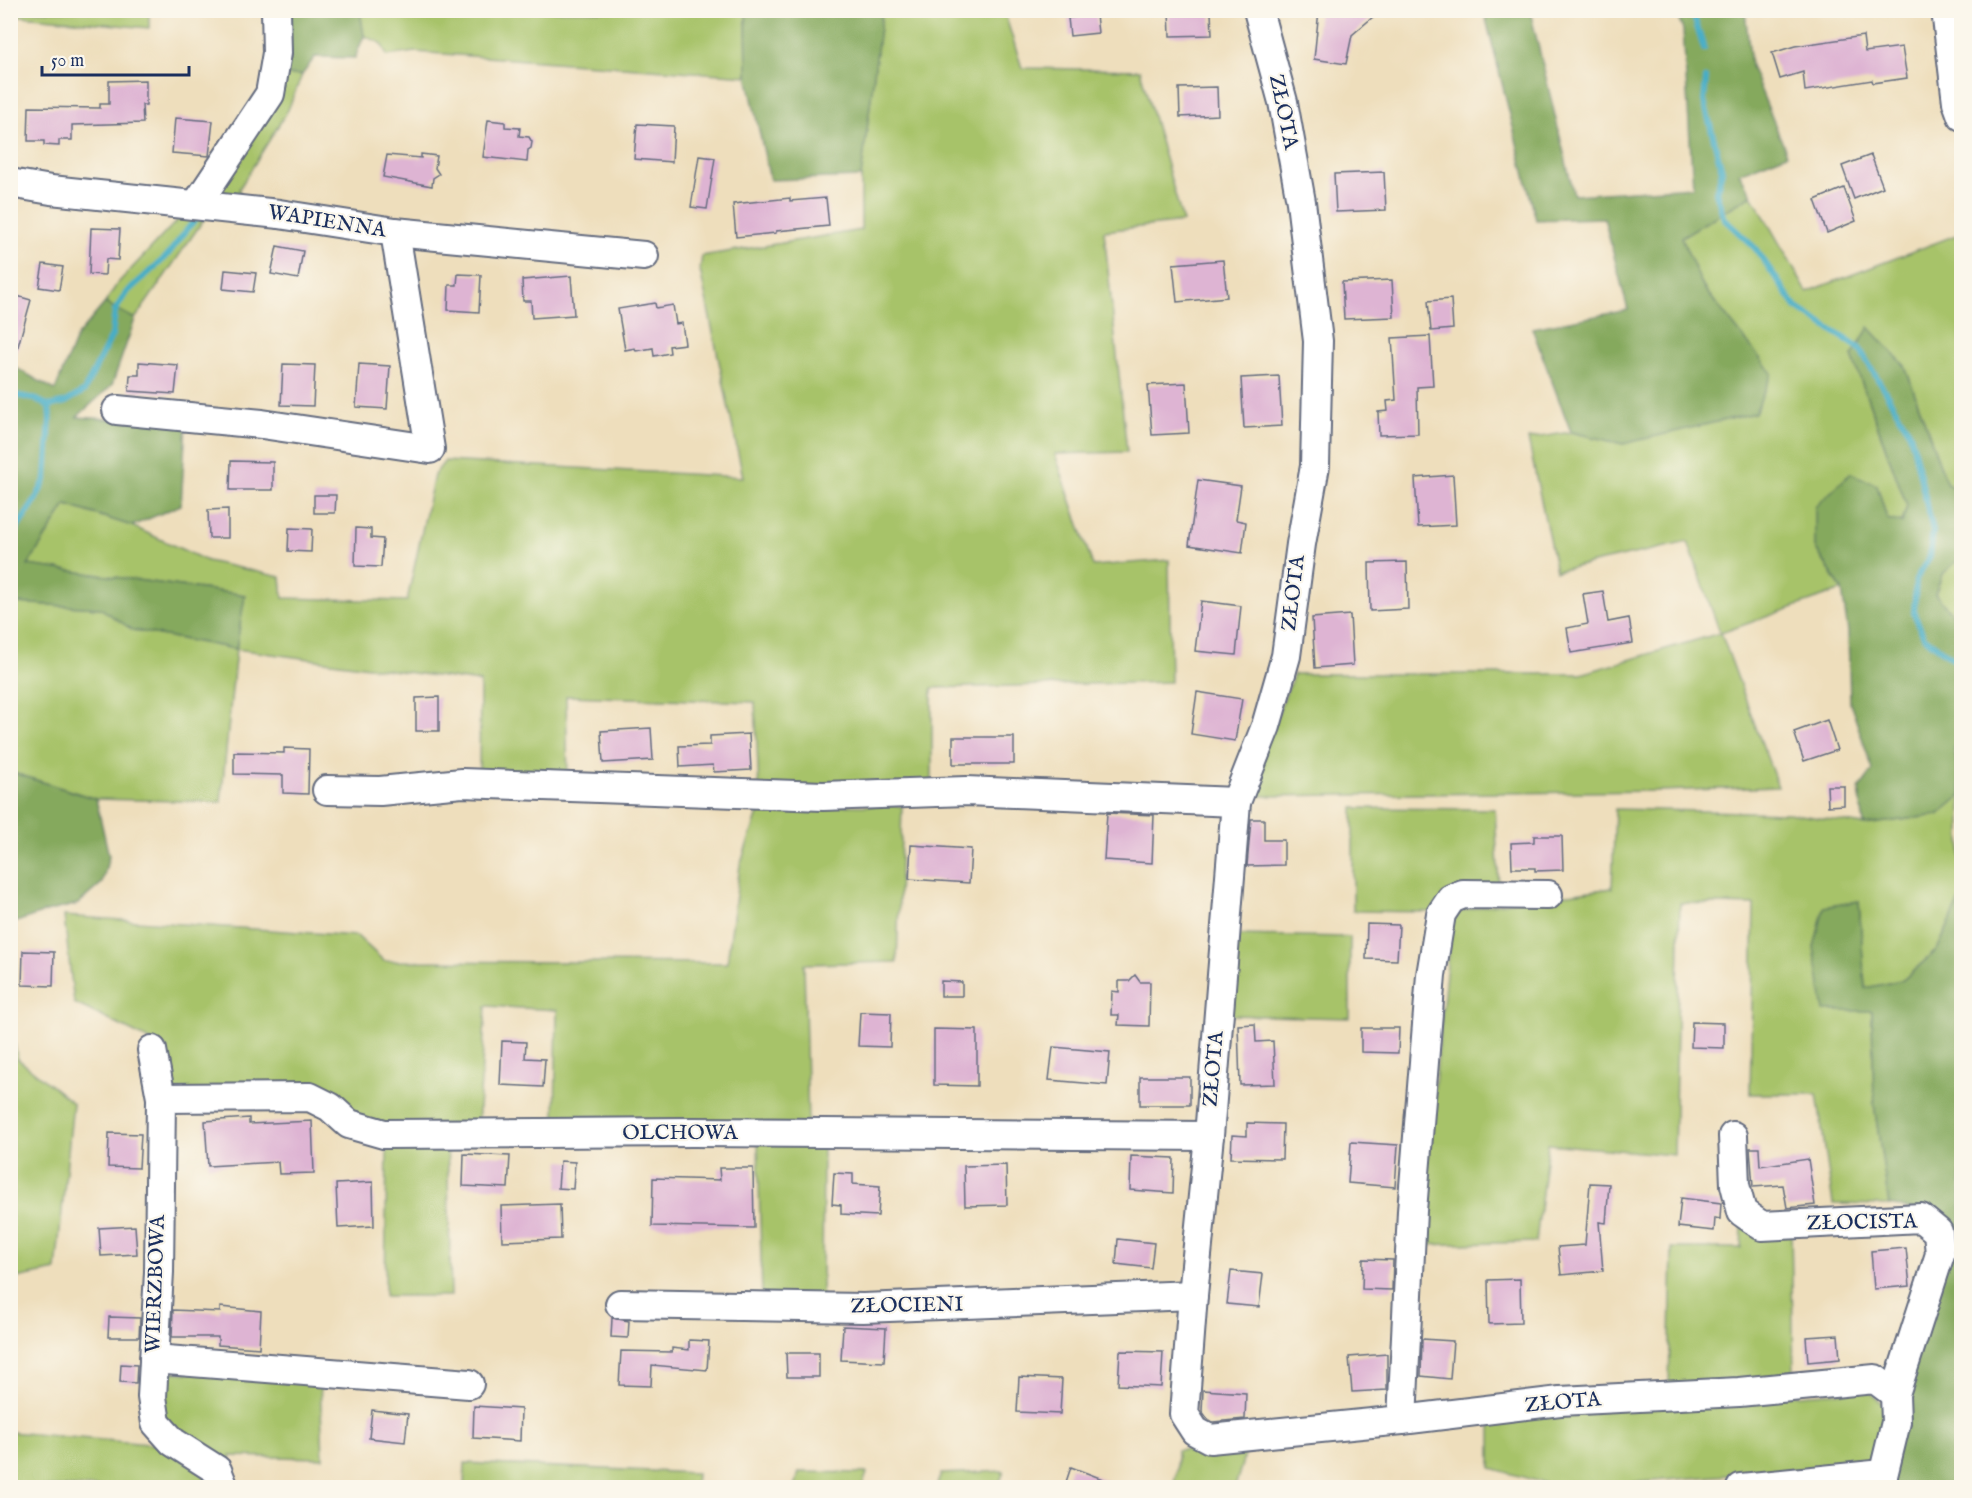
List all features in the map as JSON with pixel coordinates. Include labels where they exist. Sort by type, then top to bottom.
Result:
[{"type":"street","points":[[196,205],[270,94],[277,53],[276,10]]},
{"type":"street","name":"ZŁOTA","points":[[1258,10],[1283,102],[1301,202],[1318,341],[1315,466],[1301,544],[1286,656],[1266,726],[1236,802],[1184,1414],[1195,1431],[1210,1439],[1402,1420],[1560,1401],[1738,1392],[1875,1379],[1895,1394]]},
{"type":"street","points":[[1946,10],[1960,107]]},
{"type":"street","name":"WAPIENNA","points":[[10,183],[51,190],[279,213],[395,232],[644,256]]},
{"type":"street","points":[[117,410],[262,424],[430,449],[395,232]]},
{"type":"street","points":[[327,790],[380,792],[462,783],[823,796],[966,790],[1236,802]]},
{"type":"street","points":[[1402,1420],[1413,1199],[1431,975],[1441,914],[1451,899],[1463,894],[1548,895]]},
{"type":"street","name":"WIERZBOWA","points":[[152,1050],[161,1098],[159,1272],[152,1397],[156,1422],[173,1442],[217,1470],[224,1488]]},
{"type":"street","name":"OLCHOWA","points":[[161,1098],[310,1097],[330,1107],[349,1124],[384,1134],[705,1132],[1209,1136]]},
{"type":"street","name":"ZŁOCISTA","points":[[1733,1136],[1736,1185],[1742,1212],[1762,1226],[1922,1218],[1938,1232],[1940,1254],[1895,1394],[1896,1422],[1882,1481]]},
{"type":"street","name":"ZŁOCIENI","points":[[620,1304],[863,1308],[1193,1295]]},
{"type":"street","points":[[154,1359],[469,1384]]},
{"type":"street","points":[[1741,1488],[1882,1481]]},
{"type":"green space","points":[[10,11],[149,11],[149,28],[11,15]]},
{"type":"green space","points":[[280,11],[360,11],[364,36],[355,58],[315,57],[302,75],[277,75]]},
{"type":"green space","points":[[360,11],[746,11],[747,76],[415,52],[387,56],[381,43],[364,36]]},
{"type":"green space","points":[[746,11],[882,11],[861,177],[770,180],[747,76]]},
{"type":"green space","points":[[882,11],[1004,11],[1022,68],[1140,70],[1183,222],[1104,231],[1127,452],[1055,454],[1093,566],[1169,560],[1171,682],[932,688],[932,784],[759,789],[755,702],[566,696],[568,781],[479,773],[480,682],[236,649],[245,595],[27,565],[66,505],[132,526],[207,561],[281,577],[283,598],[407,601],[434,475],[445,461],[743,477],[700,270],[702,256],[861,230],[861,177]]},
{"type":"green space","points":[[1484,11],[1530,11],[1574,195],[1693,187],[1683,30],[1675,11],[1745,11],[1751,66],[1787,154],[1739,173],[1752,195],[1681,237],[1703,287],[1772,373],[1755,413],[1623,444],[1571,432],[1532,328],[1628,310],[1604,218],[1536,220]]},
{"type":"green space","points":[[277,75],[302,75],[288,110],[239,189],[242,203],[206,198]]},
{"type":"green space","points":[[1752,195],[1807,292],[1961,233],[1962,444],[1959,445],[1961,489],[1947,485],[1905,366],[1852,356],[1907,506],[1902,523],[1887,519],[1877,485],[1815,547],[1842,590],[1721,633],[1778,787],[1659,791],[1260,796],[1249,784],[1294,674],[1581,674],[1720,633],[1688,542],[1556,571],[1528,439],[1571,432],[1623,444],[1771,373],[1703,287],[1681,237]]},
{"type":"green space","points":[[209,212],[135,319],[105,303],[117,284],[184,213]]},
{"type":"green space","points":[[105,303],[135,319],[112,385],[77,417],[186,424],[181,505],[132,526],[66,505],[28,565],[245,595],[236,649],[133,630],[100,608],[16,603],[11,605],[11,365],[55,390],[77,336]]},
{"type":"green space","points":[[1869,327],[1905,366],[1947,485],[1961,489],[1961,557],[1942,575],[1935,594],[1961,624],[1961,744],[1954,748],[1962,795],[1938,815],[1864,825],[1859,789],[1873,770],[1850,703],[1848,632],[1842,590],[1815,547],[1815,507],[1851,473],[1877,485],[1887,519],[1902,523],[1907,506],[1852,356]]},
{"type":"green space","points":[[1961,557],[1961,624],[1935,594],[1942,575]]},
{"type":"green space","points":[[16,603],[100,608],[133,630],[236,649],[221,802],[96,799],[14,773],[11,767],[10,605]]},
{"type":"green space","points":[[10,767],[14,773],[96,799],[109,856],[102,883],[78,904],[11,924]]},
{"type":"green space","points":[[1961,795],[1961,898],[1937,950],[1903,980],[1865,989],[1859,902],[1824,907],[1872,1011],[1874,1104],[1889,1205],[1833,1204],[1817,1094],[1750,1094],[1754,905],[1680,903],[1674,1155],[1548,1144],[1536,1242],[1419,1245],[1452,913],[1489,905],[1612,888],[1615,809],[1788,813],[1864,825],[1938,815]]},
{"type":"green space","points":[[761,805],[902,806],[897,962],[804,964],[808,1125],[555,1120],[557,1010],[486,1006],[478,1124],[386,1126],[356,1118],[169,1091],[166,1048],[74,1003],[64,916],[357,936],[384,961],[727,963],[740,865]]},
{"type":"green space","points":[[1353,808],[1495,809],[1499,889],[1432,912],[1353,911]]},
{"type":"green space","points":[[1961,898],[1961,1487],[1889,1487],[1903,1392],[1949,1248],[1925,1212],[1889,1205],[1874,1104],[1872,1011],[1824,1011],[1814,947],[1824,907],[1859,901],[1865,988],[1903,980],[1937,950]]},
{"type":"green space","points":[[1235,935],[1350,937],[1350,1018],[1226,1015]]},
{"type":"green space","points":[[10,1026],[18,1059],[73,1103],[56,1270],[11,1279]]},
{"type":"green space","points":[[447,1137],[451,1296],[385,1296],[387,1144]]},
{"type":"green space","points":[[758,1143],[823,1143],[822,1300],[762,1297]]},
{"type":"green space","points":[[1742,1227],[1791,1232],[1794,1376],[1669,1389],[1672,1248],[1741,1248]]},
{"type":"green space","points":[[170,1372],[320,1380],[323,1458],[230,1456],[233,1479],[162,1420],[160,1389]]},
{"type":"green space","points":[[1868,1390],[1884,1405],[1881,1463],[1615,1484],[1613,1488],[1558,1487],[1491,1468],[1491,1417]]},
{"type":"green space","points":[[10,1432],[161,1445],[202,1473],[211,1487],[11,1487]]},
{"type":"green space","points":[[1247,1447],[1235,1487],[1173,1488],[1177,1469],[1177,1450]]},
{"type":"green space","points":[[465,1463],[696,1473],[695,1487],[464,1487]]},
{"type":"green space","points":[[1004,1471],[998,1487],[936,1487],[941,1474]]},
{"type":"green space","points":[[799,1472],[867,1473],[862,1487],[795,1487]]},
{"type":"building","points":[[1169,10],[1211,12],[1212,35],[1170,36]]},
{"type":"building","points":[[1319,10],[1381,10],[1352,35],[1346,64],[1314,59]]},
{"type":"building","points":[[1096,15],[1098,33],[1070,36],[1068,18]]},
{"type":"building","points":[[1863,36],[1865,52],[1902,47],[1907,78],[1873,83],[1872,80],[1805,91],[1803,72],[1780,79],[1772,53],[1795,46]]},
{"type":"building","points":[[146,80],[146,105],[142,105],[143,123],[72,125],[72,140],[59,140],[59,146],[44,145],[44,141],[28,141],[29,107],[100,108],[100,104],[109,104],[109,81]]},
{"type":"building","points":[[1217,87],[1218,115],[1180,117],[1179,88]]},
{"type":"building","points":[[175,118],[213,121],[209,156],[172,153]]},
{"type":"building","points":[[488,120],[505,122],[505,127],[520,128],[519,136],[529,137],[532,142],[528,150],[527,162],[483,157]]},
{"type":"building","points":[[637,124],[674,126],[672,162],[634,159]]},
{"type":"building","points":[[421,154],[437,156],[435,168],[439,174],[433,178],[432,186],[383,177],[387,155],[421,158]]},
{"type":"building","points":[[1871,155],[1883,187],[1854,199],[1842,166]]},
{"type":"building","points":[[699,156],[715,158],[707,209],[691,207]]},
{"type":"building","points":[[1384,172],[1386,210],[1336,212],[1334,174]]},
{"type":"building","points":[[1844,188],[1856,221],[1827,233],[1815,200]]},
{"type":"building","points":[[790,198],[790,201],[826,198],[829,226],[736,237],[733,204]]},
{"type":"building","points":[[91,228],[120,229],[118,260],[106,259],[105,275],[89,274]]},
{"type":"building","points":[[277,246],[303,251],[298,279],[271,274]]},
{"type":"building","points":[[1223,260],[1227,297],[1177,302],[1173,264]]},
{"type":"building","points":[[43,264],[63,267],[59,290],[39,287]]},
{"type":"building","points":[[225,270],[256,273],[253,292],[223,289]]},
{"type":"building","points":[[458,274],[481,275],[479,312],[448,310],[449,285],[457,285]]},
{"type":"building","points":[[571,276],[574,315],[532,318],[531,301],[523,301],[522,280]]},
{"type":"building","points":[[1392,280],[1394,317],[1344,319],[1342,282]]},
{"type":"building","points":[[10,294],[31,300],[15,357],[10,356]]},
{"type":"building","points":[[1451,299],[1453,329],[1431,331],[1428,301]]},
{"type":"building","points":[[655,303],[656,308],[673,305],[676,324],[682,323],[685,344],[669,346],[670,353],[654,356],[653,348],[625,350],[618,309]]},
{"type":"building","points":[[1430,336],[1433,386],[1417,387],[1418,434],[1379,435],[1378,412],[1388,411],[1387,401],[1396,400],[1392,338]]},
{"type":"building","points":[[139,362],[178,365],[175,394],[129,391],[130,375],[139,375]]},
{"type":"building","points":[[283,364],[315,365],[313,406],[281,405]]},
{"type":"building","points":[[359,364],[390,366],[387,409],[356,407]]},
{"type":"building","points":[[1279,376],[1282,426],[1244,428],[1241,378]]},
{"type":"building","points":[[1186,383],[1189,433],[1152,435],[1148,385]]},
{"type":"building","points":[[231,461],[273,462],[273,490],[230,490]]},
{"type":"building","points":[[1453,475],[1456,525],[1418,527],[1415,478]]},
{"type":"building","points":[[1198,480],[1241,486],[1236,520],[1246,522],[1242,553],[1189,545]]},
{"type":"building","points":[[314,495],[336,495],[335,513],[314,513]]},
{"type":"building","points":[[228,509],[228,538],[209,538],[208,510]]},
{"type":"building","points":[[289,528],[312,529],[311,552],[288,551]]},
{"type":"building","points":[[356,528],[371,529],[371,538],[383,539],[381,567],[355,566]]},
{"type":"building","points":[[1407,562],[1408,609],[1370,611],[1369,563]]},
{"type":"building","points":[[1603,591],[1608,622],[1629,618],[1633,643],[1571,653],[1567,628],[1588,624],[1583,594]]},
{"type":"building","points":[[1201,601],[1241,606],[1236,655],[1195,651]]},
{"type":"building","points":[[1350,615],[1353,665],[1315,668],[1312,618]]},
{"type":"building","points":[[1197,692],[1242,699],[1235,741],[1191,734]]},
{"type":"building","points":[[439,697],[439,731],[416,731],[416,698]]},
{"type":"building","points":[[1827,720],[1837,750],[1804,761],[1794,732]]},
{"type":"building","points":[[651,728],[653,760],[603,763],[601,731]]},
{"type":"building","points":[[749,734],[751,770],[714,772],[713,765],[680,767],[679,746],[710,745],[710,736]]},
{"type":"building","points":[[953,737],[1014,737],[1014,764],[953,764]]},
{"type":"building","points":[[284,748],[309,749],[308,794],[283,793],[283,775],[234,774],[234,752],[284,753]]},
{"type":"building","points":[[1827,786],[1844,786],[1844,805],[1828,806]]},
{"type":"building","points":[[1107,813],[1154,815],[1152,863],[1104,860]]},
{"type":"building","points":[[1251,819],[1264,819],[1264,840],[1284,840],[1284,865],[1247,866]]},
{"type":"building","points":[[1534,836],[1562,836],[1563,870],[1535,871],[1535,868],[1512,868],[1511,843],[1534,842]]},
{"type":"building","points":[[911,845],[971,849],[969,883],[909,879]]},
{"type":"building","points":[[1367,924],[1399,925],[1397,960],[1366,959]]},
{"type":"building","points":[[23,951],[54,952],[53,986],[22,985]]},
{"type":"building","points":[[1135,975],[1140,982],[1150,982],[1149,1026],[1118,1025],[1119,1015],[1111,1015],[1112,991],[1119,992],[1119,981],[1129,981]]},
{"type":"building","points":[[941,981],[962,982],[962,996],[941,996]]},
{"type":"building","points":[[860,1012],[891,1013],[890,1047],[858,1046]]},
{"type":"building","points":[[1692,1022],[1724,1023],[1724,1048],[1691,1047]]},
{"type":"building","points":[[1255,1024],[1256,1042],[1273,1041],[1275,1084],[1240,1085],[1238,1025]]},
{"type":"building","points":[[1361,1028],[1399,1028],[1398,1053],[1361,1052]]},
{"type":"building","points":[[934,1029],[977,1030],[977,1086],[934,1085]]},
{"type":"building","points":[[502,1041],[526,1042],[525,1058],[545,1059],[543,1087],[500,1085]]},
{"type":"building","points":[[1053,1047],[1110,1052],[1107,1085],[1049,1080]]},
{"type":"building","points":[[1140,1077],[1190,1077],[1190,1105],[1140,1105]]},
{"type":"building","points":[[249,1118],[249,1124],[312,1121],[314,1173],[279,1174],[278,1162],[208,1166],[205,1121]]},
{"type":"building","points":[[1247,1123],[1283,1124],[1282,1159],[1231,1158],[1232,1135],[1247,1136]]},
{"type":"building","points":[[109,1133],[141,1134],[139,1168],[108,1167]]},
{"type":"building","points":[[1351,1142],[1398,1145],[1395,1187],[1348,1183]]},
{"type":"building","points":[[1750,1148],[1759,1148],[1760,1166],[1808,1159],[1815,1205],[1787,1208],[1783,1185],[1753,1187]]},
{"type":"building","points":[[464,1154],[510,1156],[508,1188],[463,1186]]},
{"type":"building","points":[[1131,1156],[1174,1158],[1173,1193],[1130,1190]]},
{"type":"building","points":[[560,1161],[575,1162],[573,1189],[558,1188]]},
{"type":"building","points":[[1006,1165],[1007,1205],[965,1206],[964,1166]]},
{"type":"building","points":[[719,1168],[753,1168],[754,1228],[652,1226],[653,1178],[720,1180]]},
{"type":"building","points":[[834,1173],[853,1174],[853,1184],[880,1186],[878,1216],[841,1214],[841,1205],[832,1204]]},
{"type":"building","points":[[373,1182],[374,1226],[338,1228],[336,1184]]},
{"type":"building","points":[[1590,1183],[1609,1184],[1606,1223],[1599,1222],[1603,1271],[1561,1275],[1558,1247],[1585,1245]]},
{"type":"building","points":[[1681,1198],[1721,1203],[1720,1219],[1715,1218],[1714,1231],[1678,1227]]},
{"type":"building","points":[[560,1204],[561,1239],[502,1241],[501,1206]]},
{"type":"building","points":[[135,1226],[137,1254],[101,1256],[99,1228]]},
{"type":"building","points":[[1118,1239],[1154,1243],[1151,1268],[1116,1264]]},
{"type":"building","points":[[1906,1248],[1910,1286],[1874,1289],[1871,1251]]},
{"type":"building","points":[[1363,1259],[1393,1260],[1392,1290],[1362,1289]]},
{"type":"building","points":[[1231,1271],[1263,1274],[1259,1307],[1227,1304]]},
{"type":"building","points":[[1520,1279],[1521,1323],[1489,1324],[1488,1280]]},
{"type":"building","points":[[220,1307],[261,1311],[259,1348],[218,1345],[218,1337],[172,1337],[173,1310],[220,1312]]},
{"type":"building","points":[[109,1317],[140,1318],[139,1337],[108,1337]]},
{"type":"building","points":[[612,1318],[629,1321],[628,1338],[611,1337]]},
{"type":"building","points":[[843,1326],[886,1328],[884,1362],[841,1360]]},
{"type":"building","points":[[1838,1335],[1840,1359],[1808,1362],[1806,1337]]},
{"type":"building","points":[[1422,1339],[1453,1341],[1450,1379],[1421,1376]]},
{"type":"building","points":[[689,1340],[709,1341],[707,1370],[652,1365],[651,1386],[619,1385],[621,1351],[672,1352],[672,1348],[689,1350]]},
{"type":"building","points":[[1120,1351],[1163,1352],[1161,1387],[1118,1385]]},
{"type":"building","points":[[786,1353],[819,1353],[819,1377],[787,1377]]},
{"type":"building","points":[[1387,1354],[1387,1390],[1352,1392],[1349,1357]]},
{"type":"building","points":[[121,1364],[137,1365],[136,1383],[120,1382]]},
{"type":"building","points":[[1019,1377],[1062,1379],[1060,1414],[1017,1412]]},
{"type":"building","points":[[1203,1390],[1246,1393],[1245,1419],[1213,1422],[1207,1418],[1202,1411]]},
{"type":"building","points":[[474,1406],[521,1409],[520,1441],[473,1438]]},
{"type":"building","points":[[372,1410],[408,1414],[405,1442],[369,1438]]},
{"type":"building","points":[[1071,1467],[1121,1486],[1121,1488],[1064,1488]]},
{"type":"waterway","points":[[1692,10],[1704,49]]},
{"type":"waterway","points":[[1706,78],[1704,101],[1722,171],[1716,192],[1724,219],[1755,248],[1796,307],[1859,348],[1910,433],[1933,531],[1930,556],[1916,579],[1914,613],[1924,637],[1962,665]]},
{"type":"waterway","points":[[49,406],[66,402],[84,391],[112,335],[115,311],[126,293],[166,257],[196,218],[200,216]]},
{"type":"waterway","points":[[10,394],[35,399],[49,406],[50,419],[46,478],[35,501],[10,539]]}]
